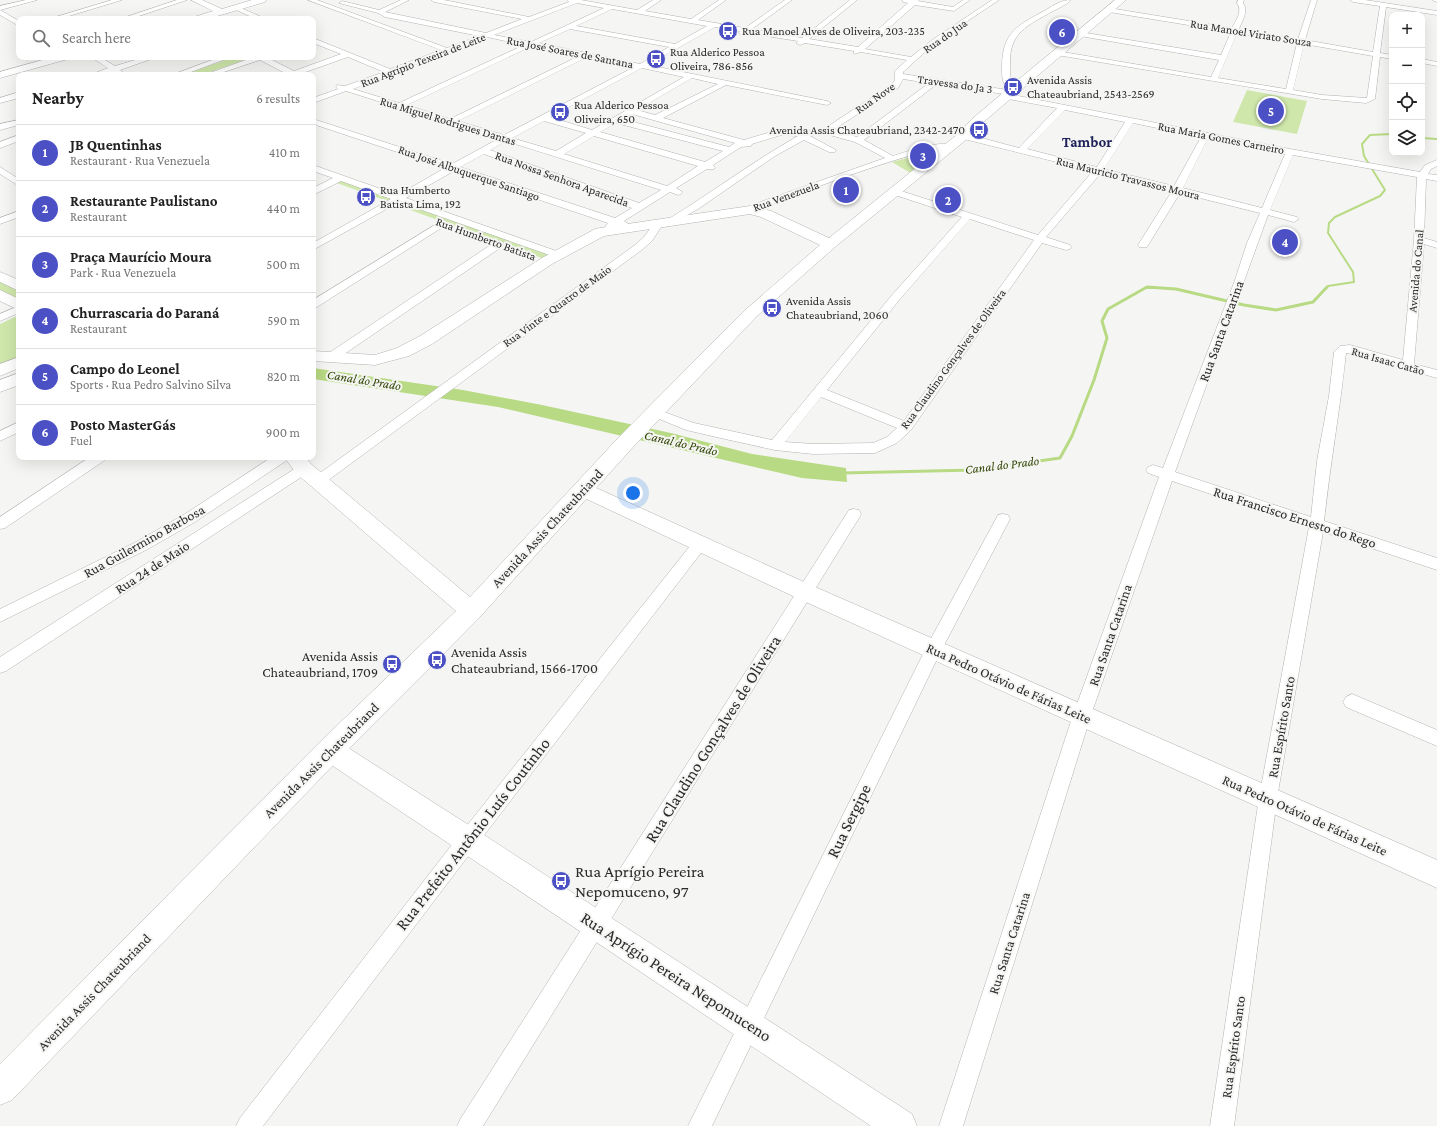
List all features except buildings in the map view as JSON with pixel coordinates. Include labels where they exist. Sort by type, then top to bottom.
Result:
[{"type":"main road","points":[[195,0],[222,12]]},
{"type":"main road","points":[[208,16],[262,0]]},
{"type":"main road","name":"Avenida Assis Chateubriand","points":[[0,1088],[330,750],[471,610],[627,441],[750,314],[830,244],[963,136],[976,122],[1122,0]]},
{"type":"main road","points":[[0,74],[47,60]]},
{"type":"main road","points":[[0,74],[53,60]]},
{"type":"main road","points":[[750,210],[766,214],[830,244]]},
{"type":"main road","name":"Rua Venezuela","points":[[620,225],[664,223],[750,210]]},
{"type":"main road","points":[[316,356],[374,360],[403,352],[426,340],[552,258],[600,232],[620,225]]},
{"type":"main road","points":[[0,276],[16,284]]},
{"type":"main road","points":[[0,295],[16,303]]},
{"type":"main road","points":[[0,370],[16,363]]},
{"type":"main road","points":[[0,386],[16,380]]},
{"type":"main road","points":[[306,469],[471,610]]},
{"type":"main road","name":"Rua Pedro Otávio de Fárias Leite","points":[[583,489],[805,592],[1437,874]]},
{"type":"main road","name":"Rua Aprígio Pereira Nepomuceno","points":[[330,750],[596,924],[900,1126]]},
{"type":"street","points":[[0,8],[34,0]]},
{"type":"street","points":[[62,16],[118,0]]},
{"type":"street","points":[[132,16],[184,0]]},
{"type":"street","points":[[312,0],[445,50]]},
{"type":"street","points":[[382,13],[406,0]]},
{"type":"street","points":[[434,0],[528,18]]},
{"type":"street","points":[[557,0],[592,2],[609,8],[692,21],[711,26]]},
{"type":"street","points":[[638,12],[658,0]]},
{"type":"street","points":[[692,21],[723,0]]},
{"type":"street","points":[[744,31],[789,0]]},
{"type":"street","points":[[802,42],[854,0]]},
{"type":"street","points":[[900,0],[956,7],[967,0]]},
{"type":"street","name":"Rua do Jua","points":[[899,76],[901,68],[934,41],[996,0]]},
{"type":"street","points":[[1010,93],[1006,81],[1006,52],[1011,38],[1030,23],[1068,0]]},
{"type":"street","points":[[1214,80],[1243,11],[1243,7],[1240,3],[1241,0]]},
{"type":"street","points":[[1289,92],[1301,42],[1314,0]]},
{"type":"street","points":[[1353,0],[1437,13]]},
{"type":"street","points":[[326,5],[337,1]]},
{"type":"street","name":"Rua José Soares de Santana","points":[[337,1],[382,13],[483,35],[586,54],[827,103]]},
{"type":"street","points":[[572,1],[802,42],[913,59]]},
{"type":"street","name":"Rua Agrípio Texeira de Leite","points":[[316,96],[445,50],[572,1]]},
{"type":"street","points":[[858,51],[915,1]]},
{"type":"street","points":[[1057,53],[1289,92],[1353,101],[1366,101],[1371,99],[1383,5]]},
{"type":"street","points":[[236,8],[255,16]]},
{"type":"street","points":[[399,106],[533,45],[609,8]]},
{"type":"street","name":"Rua Manoel Viriato Souza","points":[[1109,10],[1389,56]]},
{"type":"street","points":[[0,12],[16,22]]},
{"type":"street","points":[[316,246],[505,138],[641,66],[711,26]]},
{"type":"street","points":[[570,27],[676,46]]},
{"type":"street","points":[[1080,34],[1223,58]]},
{"type":"street","points":[[316,41],[388,71]]},
{"type":"street","points":[[298,72],[349,54]]},
{"type":"street","points":[[452,121],[586,54]]},
{"type":"street","points":[[100,60],[119,72]]},
{"type":"street","points":[[104,72],[144,60]]},
{"type":"street","points":[[184,72],[218,60]]},
{"type":"street","points":[[217,72],[252,60]]},
{"type":"street","points":[[266,60],[288,72]]},
{"type":"street","points":[[1425,62],[1437,64]]},
{"type":"street","points":[[557,154],[692,75]]},
{"type":"street","name":"Travessa do Ja 3","points":[[899,76],[1010,93]]},
{"type":"street","name":"Rua Nove","points":[[826,131],[864,113],[898,83],[899,76]]},
{"type":"street","points":[[858,140],[936,81]]},
{"type":"street","points":[[656,118],[727,82]]},
{"type":"street","name":"Rua Agrípio Texeira de Leite","points":[[316,100],[342,88]]},
{"type":"street","name":"Rua Miguel Rodrigues Dantas","points":[[342,88],[678,192]]},
{"type":"street","name":"Rua Maria Gomes Carneiro","points":[[1010,93],[1062,108],[1290,152],[1437,178]]},
{"type":"street","points":[[0,101],[16,96]]},
{"type":"street","points":[[1021,151],[1062,108]]},
{"type":"street","points":[[631,111],[748,143]]},
{"type":"street","points":[[864,113],[886,119]]},
{"type":"street","points":[[543,118],[710,167]]},
{"type":"street","points":[[616,120],[729,150]]},
{"type":"street","name":"Rua Claudino Gonçalves de Oliveira","points":[[653,415],[691,427],[775,445],[813,449],[875,448],[892,440],[906,426],[1040,238],[1099,170],[1130,121]]},
{"type":"street","name":"Rua José Albuquerque Santiago","points":[[316,122],[454,167],[620,225]]},
{"type":"street","points":[[0,127],[16,123]]},
{"type":"street","points":[[620,225],[678,192],[729,150],[781,132],[805,135],[826,131],[858,140],[893,159]]},
{"type":"street","points":[[805,135],[832,150]]},
{"type":"street","points":[[664,223],[696,207],[772,154],[805,135]]},
{"type":"street","points":[[1143,245],[1176,190],[1206,135]]},
{"type":"street","name":"Rua Mauricio Travassos Moura","points":[[963,136],[1294,219]]},
{"type":"street","points":[[0,145],[16,139]]},
{"type":"street","points":[[620,225],[640,207],[668,188],[710,167],[748,143]]},
{"type":"street","name":"Rua Venezuela","points":[[750,210],[811,186],[893,159],[937,148],[949,147]]},
{"type":"street","name":"Rua Nossa Senhora Aparecida","points":[[485,150],[576,185],[640,207]]},
{"type":"street","name":"Rua Santa Catarina","points":[[951,1126],[1160,473],[1240,280],[1252,243],[1290,152]]},
{"type":"street","points":[[1422,176],[1428,167],[1437,163]]},
{"type":"street","name":"Rua Humberto Batista","points":[[316,169],[443,223],[499,244],[552,258]]},
{"type":"street","points":[[3,173],[16,171]]},
{"type":"street","points":[[3,173],[16,181]]},
{"type":"street","name":"Avenida do Canal","points":[[1408,366],[1419,240],[1422,176]]},
{"type":"street","name":"Rua Humberto Batista","points":[[316,177],[330,183],[395,202],[552,258]]},
{"type":"street","points":[[316,190],[340,178]]},
{"type":"street","points":[[895,192],[1066,247]]},
{"type":"street","points":[[0,215],[16,209]]},
{"type":"street","points":[[0,221],[16,215]]},
{"type":"street","points":[[775,445],[896,297],[968,216]]},
{"type":"street","points":[[316,303],[443,223]]},
{"type":"street","name":"Rua Vinte e Quatro de Maio","points":[[424,402],[639,247],[664,223]]},
{"type":"street","points":[[1419,240],[1437,245]]},
{"type":"street","points":[[330,358],[499,244]]},
{"type":"street","points":[[0,318],[16,310]]},
{"type":"street","name":"Rua Isaac Catão","points":[[1340,352],[1344,349],[1350,349],[1437,374]]},
{"type":"street","name":"Rua Espírito Santo","points":[[1222,1126],[1268,798],[1318,524],[1324,461],[1335,396],[1340,352]]},
{"type":"street","points":[[819,391],[906,426]]},
{"type":"street","name":"Rua 24 de Maio","points":[[0,666],[306,469],[424,402]]},
{"type":"street","points":[[0,437],[16,428]]},
{"type":"street","points":[[0,524],[96,460]]},
{"type":"street","name":"Rua Guilermino Barbosa","points":[[0,616],[135,549],[190,518],[277,460]]},
{"type":"street","name":"Rua Francisco Ernesto do Rego","points":[[1160,473],[1437,564]]},
{"type":"street","name":"Rua Claudino Gonçalves de Oliveira","points":[[469,1126],[854,514]]},
{"type":"street","name":"Rua Sergipe","points":[[700,1126],[934,649],[1003,519]]},
{"type":"street","name":"Rua Prefeito Antônio Luís Coutinho","points":[[248,1126],[468,840],[700,544]]},
{"type":"street","points":[[1352,702],[1437,738]]},
{"type":"shaded area","points":[[226,60],[245,60],[210,72],[192,72]]},
{"type":"shaded area","points":[[1247,90],[1307,101],[1297,134],[1233,122]]},
{"type":"shaded area","points":[[938,150],[912,174],[892,162]]},
{"type":"shaded area","points":[[339,179],[395,199],[390,202],[334,182]]},
{"type":"shaded area","points":[[399,200],[554,256],[547,260],[394,204]]},
{"type":"shaded area","points":[[0,279],[16,288],[16,298],[0,290]]},
{"type":"shaded area","points":[[16,316],[16,366],[0,372],[0,324]]},
{"type":"water","points":[[316,368],[463,390],[542,405],[671,433],[752,454],[846,468],[847,482],[802,478],[498,407],[316,379]]},
{"type":"waterway","name":"Canal do Prado","points":[[1327,287],[1354,282],[1353,272],[1328,233],[1329,223],[1335,217],[1380,196],[1385,190],[1364,156],[1362,144],[1370,135],[1389,134]]},
{"type":"waterway","name":"Canal do Prado","points":[[1425,138],[1437,139]]},
{"type":"waterway","name":"Canal do Prado","points":[[842,473],[975,470],[1060,458],[1072,436],[1094,380],[1107,338],[1102,321],[1108,309],[1147,287],[1176,289],[1244,305],[1276,310],[1313,302],[1327,287]]},
{"type":"waterway","name":"Canal do Prado","points":[[1146,288],[1156,288]]},
{"type":"place","name":"Rua Manoel Alves de Oliveira, 203-235","points":[[728,31]]},
{"type":"place","name":"Posto MasterGás","points":[[1062,32]]},
{"type":"place","name":"Rua Alderico Pessoa Oliveira, 786-856","points":[[656,59]]},
{"type":"place","name":"Avenida Assis Chateaubriand, 2543-2569","points":[[1013,87]]},
{"type":"place","name":"Campo do Leonel","points":[[1271,111]]},
{"type":"place","name":"Rua Alderico Pessoa Oliveira, 650","points":[[560,112]]},
{"type":"place","name":"Avenida Assis Chateaubriand, 2342-2470","points":[[979,130]]},
{"type":"place","name":"Praça Maurício Moura","points":[[923,156]]},
{"type":"place","name":"JB Quentinhas","points":[[846,190]]},
{"type":"place","name":"Rua Humberto Batista Lima, 192","points":[[366,197]]},
{"type":"place","name":"Restaurante Paulistano","points":[[948,200]]},
{"type":"place","name":"Churrascaria do Paraná","points":[[1285,242]]},
{"type":"place","name":"Avenida Assis Chateaubriand, 2060","points":[[772,308]]},
{"type":"place","name":"Avenida Assis Chateaubriand, 1566-1700","points":[[437,660]]},
{"type":"place","name":"Avenida Assis Chateaubriand, 1709","points":[[392,664]]},
{"type":"place","name":"Rua Aprígio Pereira Nepomuceno, 97","points":[[561,881]]},
{"type":"district","name":"Tambor","points":[[1087,142]]}]
